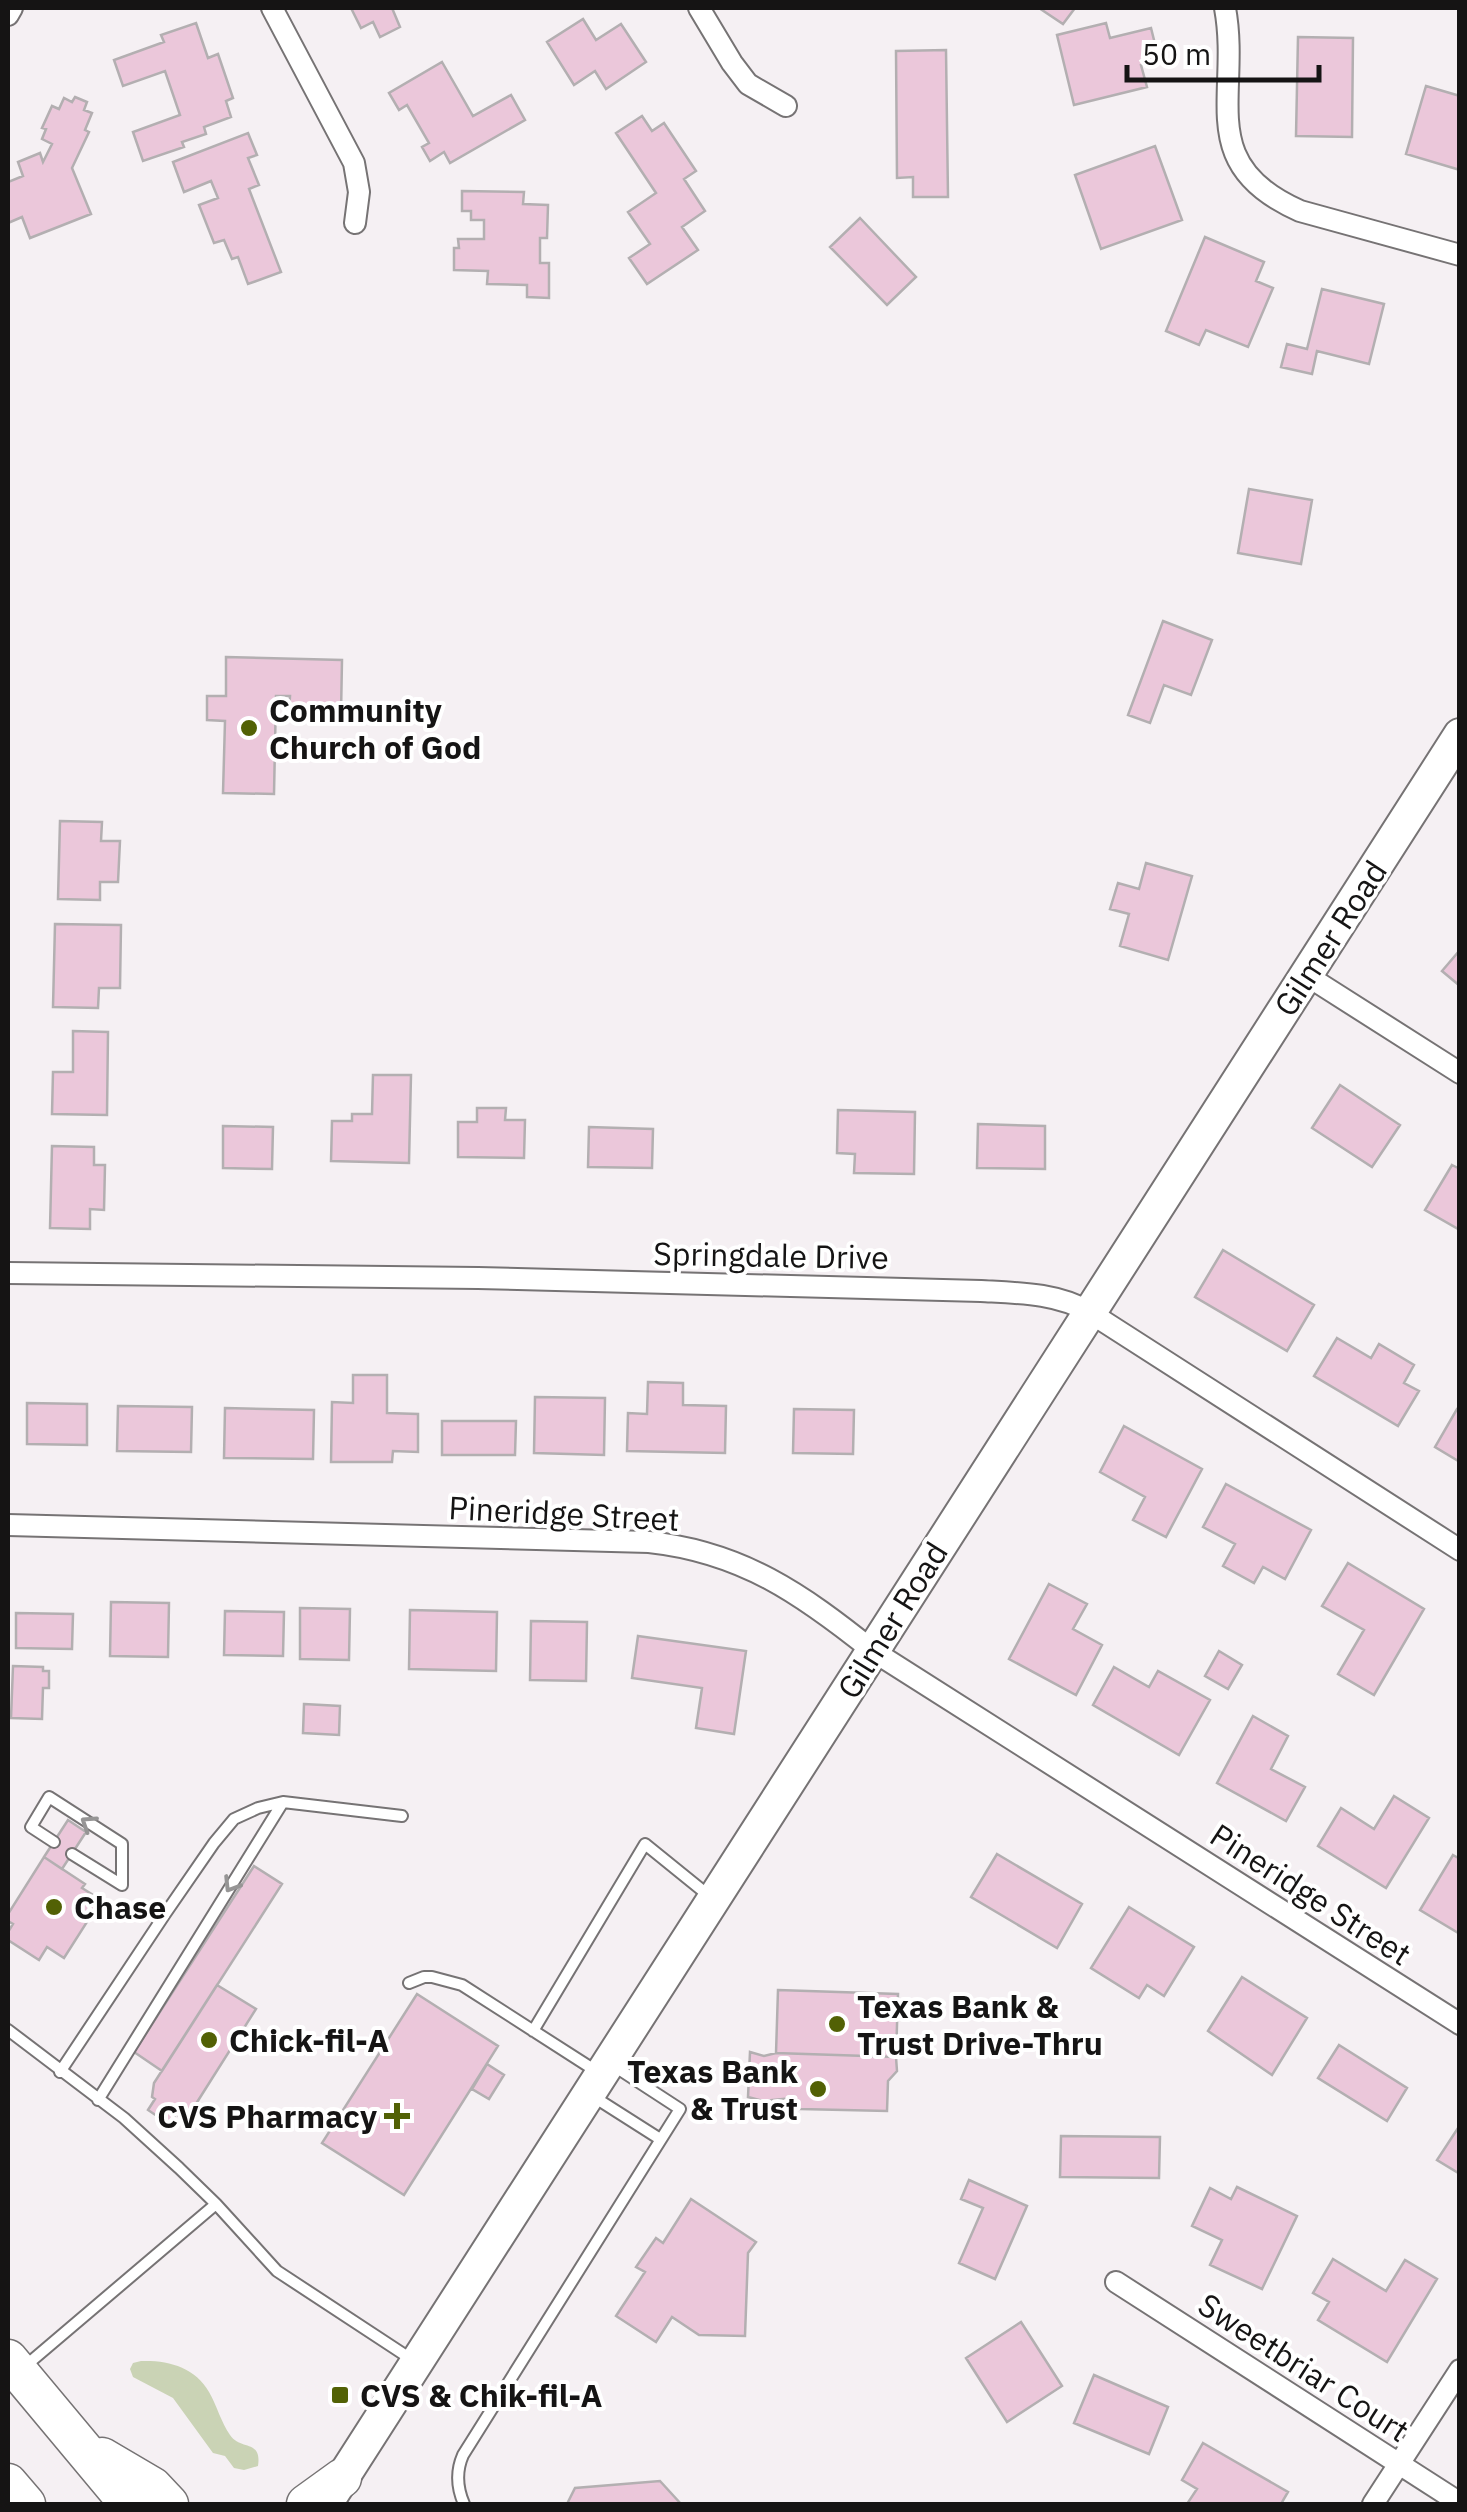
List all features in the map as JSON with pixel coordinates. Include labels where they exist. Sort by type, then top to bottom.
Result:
[{"type":"highway","points":[[13,2366],[129,2504]]},
{"type":"highway","points":[[78,2444],[153,2487],[168,2504]]},
{"type":"highway","points":[[8,2484],[26,2504]]},
{"type":"highway","points":[[8,2495],[11,2504]]},
{"type":"highway","points":[[306,2504],[335,2496]]},
{"type":"main road","name":"Gilmer Road","points":[[335,2496],[416,2362],[1460,735]]},
{"type":"street","points":[[8,15],[12,8]]},
{"type":"street","points":[[272,8],[354,163],[359,192],[355,222]]},
{"type":"street","points":[[700,8],[748,84],[786,106]]},
{"type":"street","points":[[1225,8],[1228,134],[1239,161],[1254,182],[1300,212],[1460,255]]},
{"type":"street","points":[[1306,976],[1460,1073]]},
{"type":"street","name":"Springdale Drive","points":[[8,1273],[478,1278],[961,1290],[1053,1298],[1090,1312],[1460,1550]]},
{"type":"street","name":"Pineridge Street","points":[[8,1525],[623,1541],[665,1544],[728,1559],[760,1573],[830,1617],[873,1651],[1460,2024]]},
{"type":"street","name":"Sweetbriar Court","points":[[1116,2282],[1460,2503]]},
{"type":"street","points":[[1373,2504],[1460,2370]]},
{"type":"lane","points":[[54,1842],[31,1827],[49,1798],[122,1844],[122,1886],[72,1854]]},
{"type":"lane","points":[[60,2072],[165,1914],[234,1819],[283,1802],[402,1816]]},
{"type":"lane","points":[[98,2100],[283,1802]]},
{"type":"lane","points":[[533,2031],[645,1844],[714,1900]]},
{"type":"lane","points":[[408,1983],[424,1977],[462,1985],[600,2077],[660,2140]]},
{"type":"lane","points":[[8,2030],[124,2118],[216,2204],[277,2271],[416,2362]]},
{"type":"lane","points":[[464,2504],[458,2480],[463,2455],[680,2108],[600,2077]]},
{"type":"lane","points":[[13,2366],[216,2204]]},
{"type":"green space","points":[[133,2363],[171,2364],[196,2376],[209,2392],[230,2435],[257,2452],[258,2466],[234,2468],[225,2456],[213,2453],[173,2398],[133,2377]]},
{"type":"building","points":[[351,8],[392,8],[400,27],[380,37],[373,22],[361,28]]},
{"type":"building","points":[[1039,8],[1075,8],[1063,24]]},
{"type":"building","points":[[583,19],[596,40],[621,24],[646,62],[606,89],[595,71],[574,85],[547,42]]},
{"type":"building","points":[[196,23],[208,58],[218,54],[233,98],[226,101],[231,117],[204,127],[206,134],[182,142],[184,147],[143,161],[133,132],[180,115],[165,71],[123,86],[114,60],[164,42],[161,35]]},
{"type":"building","points":[[1106,23],[1110,38],[1151,28],[1159,60],[1141,65],[1147,87],[1074,105],[1057,35]]},
{"type":"building","points":[[1298,37],[1353,38],[1352,137],[1296,136]]},
{"type":"building","points":[[946,50],[948,197],[913,197],[913,177],[897,178],[896,51]]},
{"type":"building","points":[[442,62],[473,116],[511,95],[525,120],[450,163],[444,152],[430,161],[422,147],[429,143],[407,105],[399,110],[389,93]]},
{"type":"building","points":[[1426,86],[1460,96],[1460,170],[1406,154]]},
{"type":"building","points":[[75,97],[87,102],[84,110],[92,113],[85,130],[89,132],[72,168],[91,214],[30,238],[22,217],[8,223],[8,182],[23,176],[18,162],[40,153],[43,162],[52,144],[42,139],[46,129],[42,128],[52,106],[59,109],[64,98],[72,102]]},
{"type":"building","points":[[642,116],[652,131],[664,123],[696,171],[684,179],[705,211],[682,227],[698,250],[647,284],[629,258],[650,244],[628,212],[656,193],[616,133]]},
{"type":"building","points":[[248,133],[257,155],[248,158],[259,185],[249,189],[281,272],[248,284],[238,257],[232,259],[224,240],[214,243],[199,205],[218,198],[211,181],[184,192],[173,162]]},
{"type":"building","points":[[1155,146],[1182,220],[1101,249],[1075,175]]},
{"type":"building","points":[[462,191],[524,192],[523,204],[548,205],[547,238],[540,238],[540,263],[549,263],[549,298],[527,297],[527,285],[487,284],[488,271],[454,270],[458,239],[484,239],[484,220],[471,220],[471,211],[462,211]]},
{"type":"building","points":[[860,218],[916,277],[887,305],[830,247]]},
{"type":"building","points":[[1205,237],[1264,262],[1256,281],[1273,288],[1248,347],[1206,330],[1199,345],[1166,331]]},
{"type":"building","points":[[1322,289],[1384,304],[1369,364],[1317,351],[1312,374],[1281,367],[1287,344],[1307,349]]},
{"type":"building","points":[[1249,489],[1312,500],[1301,564],[1238,553]]},
{"type":"building","points":[[1163,621],[1212,640],[1191,695],[1164,685],[1150,723],[1128,715]]},
{"type":"building","points":[[226,657],[342,660],[341,714],[289,713],[290,696],[276,696],[274,794],[223,793],[225,721],[207,720],[207,696],[226,696]]},
{"type":"building","points":[[60,821],[102,822],[101,841],[120,841],[118,882],[100,882],[100,900],[58,899]]},
{"type":"building","points":[[1146,863],[1192,876],[1168,960],[1120,946],[1129,914],[1110,909],[1118,883],[1139,889]]},
{"type":"building","points":[[55,924],[121,925],[120,988],[99,988],[98,1008],[53,1007]]},
{"type":"building","points":[[1460,950],[1460,986],[1442,971]]},
{"type":"building","points":[[73,1031],[108,1032],[107,1115],[52,1114],[53,1072],[73,1072]]},
{"type":"building","points":[[373,1075],[411,1075],[409,1163],[331,1161],[332,1121],[352,1121],[352,1114],[372,1114]]},
{"type":"building","points":[[1340,1085],[1400,1125],[1372,1167],[1312,1128]]},
{"type":"building","points":[[477,1108],[506,1108],[505,1120],[525,1120],[524,1158],[458,1157],[458,1122],[477,1122]]},
{"type":"building","points":[[838,1110],[915,1112],[914,1174],[854,1173],[855,1154],[837,1153]]},
{"type":"building","points":[[978,1124],[1045,1126],[1045,1169],[977,1168]]},
{"type":"building","points":[[223,1126],[273,1127],[272,1169],[223,1168]]},
{"type":"building","points":[[589,1127],[653,1129],[652,1168],[588,1167]]},
{"type":"building","points":[[52,1146],[94,1147],[94,1165],[105,1165],[104,1210],[90,1209],[90,1229],[50,1228]]},
{"type":"building","points":[[1452,1165],[1460,1169],[1460,1230],[1425,1210]]},
{"type":"building","points":[[1223,1250],[1314,1305],[1287,1351],[1195,1297]]},
{"type":"building","points":[[1337,1338],[1371,1358],[1379,1344],[1414,1365],[1404,1383],[1419,1391],[1398,1426],[1314,1376]]},
{"type":"building","points":[[353,1375],[387,1375],[387,1413],[418,1414],[418,1452],[393,1451],[392,1462],[331,1462],[332,1402],[353,1403]]},
{"type":"building","points":[[648,1382],[683,1383],[683,1405],[726,1406],[725,1453],[627,1451],[628,1413],[647,1414]]},
{"type":"building","points":[[535,1397],[605,1398],[604,1455],[534,1453]]},
{"type":"building","points":[[27,1403],[87,1404],[87,1445],[27,1444]]},
{"type":"building","points":[[118,1406],[192,1407],[191,1452],[117,1451]]},
{"type":"building","points":[[225,1408],[314,1410],[313,1459],[224,1458]]},
{"type":"building","points":[[794,1409],[854,1410],[853,1454],[793,1453]]},
{"type":"building","points":[[1457,1409],[1460,1410],[1460,1462],[1435,1447]]},
{"type":"building","points":[[442,1421],[516,1421],[515,1455],[442,1455]]},
{"type":"building","points":[[1124,1426],[1202,1469],[1166,1537],[1133,1520],[1145,1497],[1100,1472]]},
{"type":"building","points":[[1226,1484],[1311,1530],[1285,1579],[1263,1567],[1254,1583],[1223,1566],[1235,1544],[1203,1527]]},
{"type":"building","points":[[1348,1563],[1424,1609],[1374,1695],[1338,1674],[1364,1630],[1322,1606]]},
{"type":"building","points":[[1049,1584],[1087,1604],[1073,1629],[1102,1645],[1076,1695],[1009,1659]]},
{"type":"building","points":[[111,1602],[169,1603],[168,1657],[110,1656]]},
{"type":"building","points":[[300,1608],[350,1609],[349,1660],[300,1659]]},
{"type":"building","points":[[410,1610],[497,1612],[496,1671],[409,1669]]},
{"type":"building","points":[[225,1611],[284,1612],[283,1656],[224,1655]]},
{"type":"building","points":[[16,1613],[73,1614],[72,1649],[16,1648]]},
{"type":"building","points":[[531,1621],[587,1622],[586,1681],[530,1680]]},
{"type":"building","points":[[638,1636],[746,1651],[734,1734],[696,1728],[702,1688],[632,1678]]},
{"type":"building","points":[[1219,1651],[1242,1665],[1228,1689],[1205,1676]]},
{"type":"building","points":[[13,1666],[43,1667],[43,1671],[49,1671],[49,1688],[43,1688],[42,1719],[11,1718]]},
{"type":"building","points":[[1114,1667],[1149,1687],[1158,1671],[1210,1700],[1179,1755],[1093,1705]]},
{"type":"building","points":[[304,1704],[340,1706],[339,1735],[303,1733]]},
{"type":"building","points":[[1253,1716],[1288,1736],[1271,1769],[1305,1787],[1286,1821],[1217,1783]]},
{"type":"building","points":[[1394,1796],[1429,1818],[1386,1888],[1318,1846],[1341,1808],[1374,1829]]},
{"type":"building","points":[[68,1820],[86,1832],[62,1869],[44,1857]]},
{"type":"building","points":[[997,1854],[1082,1904],[1057,1948],[971,1897]]},
{"type":"building","points":[[1453,1855],[1460,1859],[1460,1934],[1420,1910]]},
{"type":"building","name":"Chase","points":[[44,1857],[85,1884],[82,1888],[101,1900],[64,1958],[47,1947],[39,1960],[8,1940],[13,1924],[8,1921],[8,1914]]},
{"type":"building","points":[[254,1866],[282,1884],[162,2071],[134,2052]]},
{"type":"building","points":[[1129,1907],[1194,1947],[1164,1996],[1147,1985],[1139,1998],[1091,1968]]},
{"type":"building","points":[[1242,1977],[1307,2018],[1272,2075],[1208,2031]]},
{"type":"building","name":"Chick-fil-A","points":[[217,1985],[256,2009],[194,2107],[180,2117],[176,2114],[169,2124],[148,2110],[155,2099],[154,2083]]},
{"type":"building","name":"Texas Bank & Trust Drive-Thru","points":[[778,1990],[898,1994],[896,2057],[776,2053]]},
{"type":"building","name":"CVS Pharmacy","points":[[417,1994],[498,2046],[404,2195],[322,2143]]},
{"type":"building","points":[[1339,2045],[1407,2088],[1387,2121],[1318,2078]]},
{"type":"building","name":"Texas Bank & Trust","points":[[750,2052],[764,2056],[776,2053],[896,2057],[897,2071],[888,2081],[887,2111],[800,2109],[792,2098],[763,2101],[748,2097]]},
{"type":"building","points":[[487,2064],[504,2075],[489,2099],[472,2089]]},
{"type":"building","points":[[1460,2125],[1460,2174],[1437,2160]]},
{"type":"building","points":[[1061,2136],[1160,2137],[1159,2178],[1060,2177]]},
{"type":"building","points":[[969,2180],[1027,2206],[995,2279],[959,2263],[983,2208],[961,2199]]},
{"type":"building","points":[[1237,2187],[1297,2216],[1262,2289],[1210,2265],[1222,2240],[1192,2226],[1210,2188],[1231,2199]]},
{"type":"building","points":[[691,2199],[756,2242],[748,2253],[745,2336],[699,2335],[672,2317],[656,2342],[616,2316],[645,2272],[636,2267],[656,2238],[663,2243]]},
{"type":"building","points":[[1333,2259],[1386,2291],[1405,2260],[1437,2279],[1387,2362],[1318,2320],[1329,2302],[1313,2293]]},
{"type":"building","points":[[1021,2322],[1062,2386],[1007,2422],[966,2358]]},
{"type":"building","points":[[1094,2375],[1168,2407],[1149,2454],[1074,2423]]},
{"type":"building","points":[[1203,2443],[1288,2492],[1281,2504],[1187,2504],[1197,2489],[1182,2480]]},
{"type":"building","points":[[660,2481],[681,2504],[567,2504],[575,2488]]},
{"type":"place","name":"Community Church of God","points":[[249,728]]},
{"type":"place","name":"Chase","points":[[54,1907]]},
{"type":"place","name":"Texas Bank & Trust Drive-Thru","points":[[837,2024]]},
{"type":"place","name":"Chick-fil-A","points":[[209,2040]]},
{"type":"place","name":"Texas Bank & Trust","points":[[818,2089]]},
{"type":"place","name":"CVS Pharmacy","points":[[397,2116]]},
{"type":"place","name":"CVS & Chik-fil-A","points":[[340,2395]]}]
